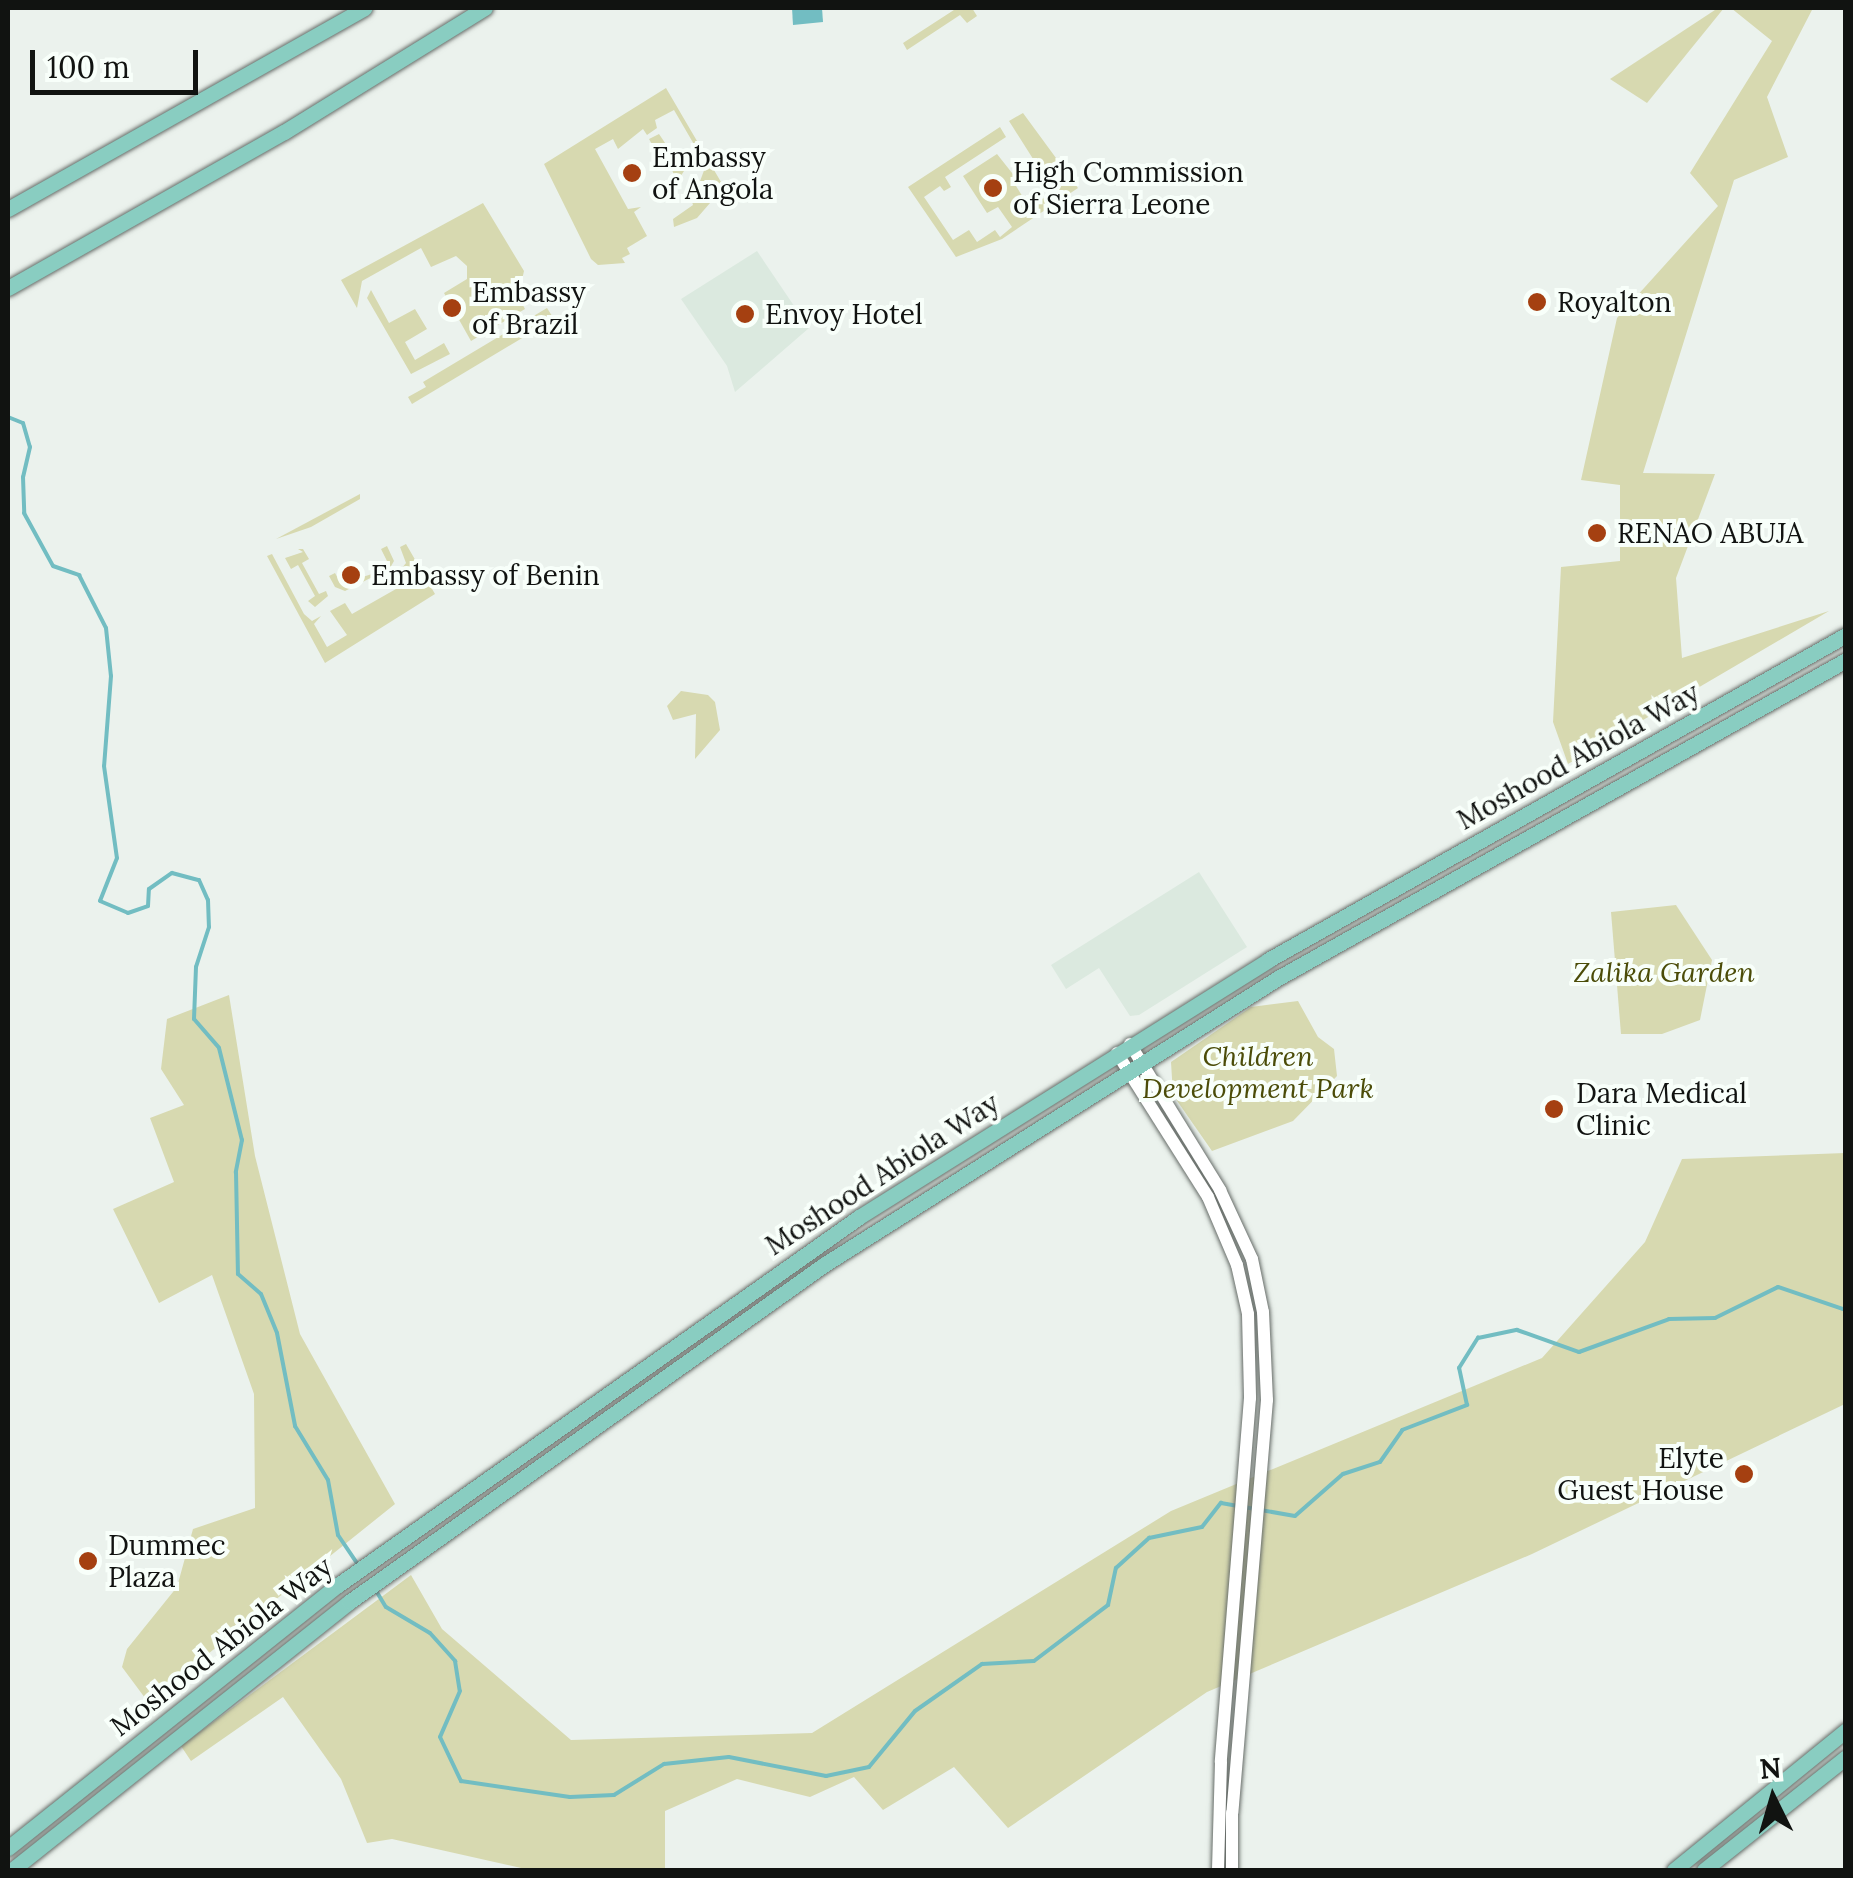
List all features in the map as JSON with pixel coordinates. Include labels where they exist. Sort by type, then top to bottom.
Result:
[{"type":"main road","points":[[8,209],[364,8]]},
{"type":"main road","points":[[8,288],[284,132],[485,8]]},
{"type":"main road","name":"Moshood Abiola Way","points":[[8,1848],[338,1585],[780,1271],[1123,1048],[1293,945],[1846,635]]},
{"type":"main road","name":"Moshood Abiola Way","points":[[12,1870],[349,1602],[810,1274],[1278,978],[1846,660]]},
{"type":"main road","points":[[1674,1870],[1846,1730]]},
{"type":"main road","points":[[1704,1870],[1846,1757]]},
{"type":"street","points":[[1123,1048],[1208,1197],[1237,1265],[1248,1314],[1246,1452],[1232,1602],[1218,1811],[1218,1870]]},
{"type":"street","points":[[1134,1066],[1220,1190],[1252,1259],[1263,1312],[1266,1361],[1262,1454],[1248,1603],[1232,1870]]},
{"type":"shaded area","name":"Envoy Hotel","points":[[757,251],[809,328],[735,392],[727,366],[681,299]]},
{"type":"shaded area","points":[[1199,872],[1247,947],[1139,1015],[1130,1016],[1099,968],[1066,989],[1051,965]]},
{"type":"green space","points":[[957,8],[972,8],[977,16],[967,23],[960,15],[907,50],[903,43]]},
{"type":"green space","points":[[1718,8],[1724,8],[1647,103],[1610,79]]},
{"type":"green space","points":[[1731,8],[1813,8],[1767,97],[1788,157],[1734,180],[1643,473],[1715,474],[1676,578],[1682,658],[1829,611],[1568,764],[1553,722],[1561,567],[1620,561],[1620,485],[1581,480],[1617,318],[1718,206],[1690,173],[1772,41]]},
{"type":"green space","points":[[666,88],[721,182],[717,195],[697,218],[674,227],[673,219],[693,205],[689,192],[699,184],[706,165],[674,110],[655,120],[657,128],[647,135],[643,129],[618,149],[613,139],[595,149],[628,209],[641,207],[634,212],[647,236],[627,248],[630,254],[622,258],[625,263],[598,265],[591,259],[544,164]]},
{"type":"green space","points":[[1023,113],[1078,188],[1002,239],[956,257],[908,187],[1000,127],[1006,137],[945,177],[951,187],[944,191],[940,186],[924,197],[953,240],[969,230],[977,242],[995,230],[1000,237],[1012,227],[998,207],[987,213],[963,176],[997,154],[1016,178],[1013,181],[1029,207],[1054,192],[1009,121]]},
{"type":"green space","points":[[659,134],[684,171],[677,182],[667,158],[661,160],[649,139]]},
{"type":"green space","points":[[483,203],[524,271],[521,284],[525,292],[518,296],[525,309],[471,341],[444,293],[467,279],[467,266],[456,256],[431,267],[421,248],[362,281],[357,308],[341,280]]},
{"type":"green space","points":[[371,290],[389,323],[415,309],[427,329],[405,342],[415,360],[444,343],[450,354],[411,374],[367,298]]},
{"type":"green space","points":[[547,308],[554,319],[412,404],[408,397],[426,387],[423,382]]},
{"type":"green space","points":[[360,494],[360,499],[311,527],[276,539]]},
{"type":"green space","points":[[406,544],[435,594],[325,663],[267,556],[272,554],[304,614],[312,621],[321,616],[314,624],[327,647],[347,635],[330,611],[345,603],[352,614],[403,585],[397,574],[406,563],[400,547]]},
{"type":"green space","points":[[387,546],[394,561],[390,568],[345,591],[335,587],[329,576],[335,573],[341,584],[378,572],[387,561],[381,549]]},
{"type":"green space","points":[[298,549],[303,549],[309,559],[302,563],[319,594],[326,591],[328,596],[315,607],[308,601],[315,596],[298,565],[291,569],[285,558],[303,552]]},
{"type":"green space","points":[[681,691],[708,695],[715,702],[720,730],[695,759],[696,714],[673,720],[667,706]]},
{"type":"green space","name":"Zalika Garden","points":[[1676,905],[1712,960],[1700,1020],[1662,1034],[1621,1034],[1611,912]]},
{"type":"green space","points":[[229,995],[255,1156],[300,1334],[395,1504],[148,1702],[122,1667],[127,1649],[177,1587],[193,1529],[255,1508],[254,1394],[212,1275],[159,1303],[113,1209],[174,1182],[150,1118],[184,1105],[161,1069],[167,1019]]},
{"type":"green space","name":"Children Development Park","points":[[1298,1001],[1318,1037],[1334,1049],[1337,1076],[1293,1121],[1212,1151],[1173,1095],[1171,1062],[1251,1007]]},
{"type":"green space","points":[[1845,1153],[1845,1404],[1532,1554],[1207,1692],[1008,1828],[954,1767],[883,1810],[854,1777],[810,1797],[737,1779],[665,1811],[665,1870],[530,1870],[392,1839],[367,1843],[341,1779],[283,1697],[191,1761],[181,1746],[411,1575],[442,1629],[571,1740],[812,1733],[1171,1511],[1542,1358],[1645,1242],[1682,1159]]},
{"type":"water","points":[[792,8],[822,8],[823,22],[793,25]]},
{"type":"waterway","points":[[8,417],[23,423],[30,447],[23,477],[24,513],[53,566],[79,575],[106,628],[111,676],[104,766],[117,858],[100,901],[128,913],[148,906],[149,889],[172,873],[199,880],[208,900],[209,927],[196,967],[194,1019],[219,1048],[242,1140],[236,1172],[238,1274],[261,1294],[277,1333],[295,1426],[328,1480],[338,1535],[358,1565]]},
{"type":"waterway","points":[[375,1589],[386,1607],[430,1633],[455,1661],[460,1691],[440,1737],[461,1781],[570,1797],[614,1795],[664,1764],[729,1757],[826,1776],[869,1767],[915,1711],[982,1664],[1034,1661],[1108,1605],[1116,1568],[1149,1538],[1202,1527],[1221,1503],[1295,1516],[1343,1474],[1380,1462],[1402,1430],[1467,1405],[1459,1368],[1478,1338],[1517,1330],[1579,1352],[1669,1319],[1715,1318],[1778,1287],[1846,1310]]},
{"type":"place","name":"Embassy of Angola","points":[[632,173]]},
{"type":"place","name":"High Commission of Sierra Leone","points":[[993,188]]},
{"type":"place","name":"Royalton","points":[[1537,302]]},
{"type":"place","name":"Embassy of Brazil","points":[[452,308]]},
{"type":"place","name":"Envoy Hotel","points":[[745,314]]},
{"type":"place","name":"RENAO ABUJA","points":[[1597,533]]},
{"type":"place","name":"Embassy of Benin","points":[[351,575]]},
{"type":"place","name":"Dara Medical Clinic","points":[[1554,1109]]},
{"type":"place","name":"Elyte Guest House","points":[[1744,1474]]},
{"type":"place","name":"Dummec Plaza","points":[[88,1561]]}]
